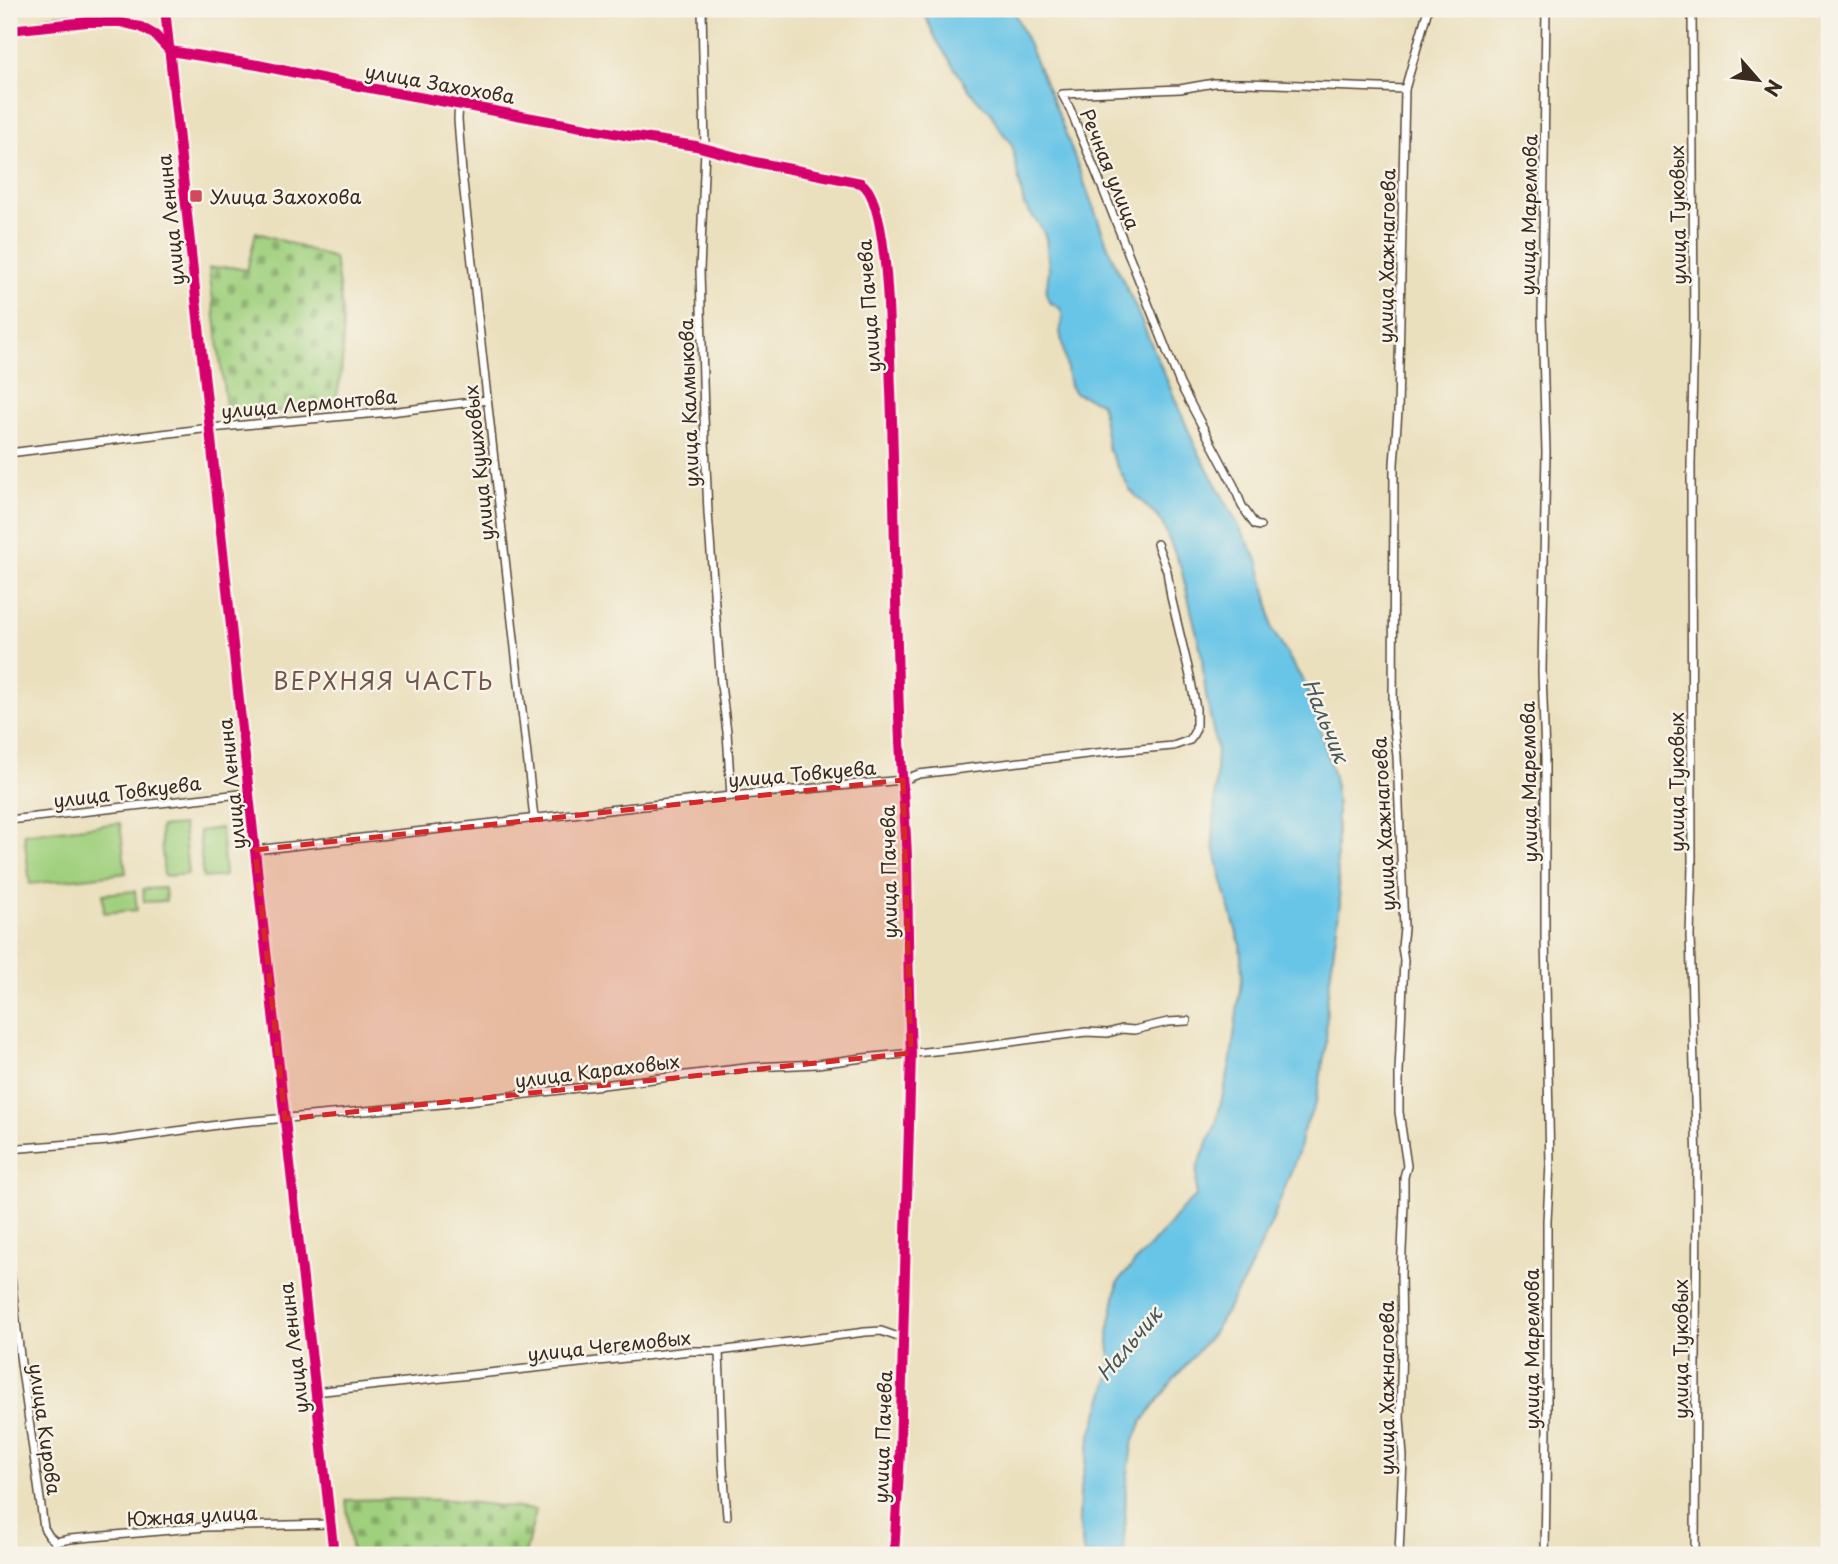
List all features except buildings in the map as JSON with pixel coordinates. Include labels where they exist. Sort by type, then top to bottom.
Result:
[{"type":"street","name":"улица Ленина","points":[[165,9],[334,1555]]},
{"type":"street","name":"улица Калмыкова","points":[[702,9],[705,149],[700,271],[708,513],[731,796]]},
{"type":"street","points":[[1405,89],[1428,9]]},
{"type":"street","name":"улица Маремова","points":[[1545,1555],[1547,1221],[1550,1164],[1542,672],[1546,452],[1542,317],[1546,9]]},
{"type":"street","name":"улица Туковых","points":[[1692,9],[1694,325],[1690,464],[1690,936],[1697,1164],[1695,1555]]},
{"type":"street","points":[[9,30],[87,22],[120,22],[141,27],[155,35],[170,51]]},
{"type":"street","name":"улица Захохова","points":[[170,51],[705,149],[861,183],[869,190]]},
{"type":"street","name":"Речная улица","points":[[1260,526],[1255,525],[1242,506],[1181,384],[1062,94],[1180,89],[1214,83],[1405,89]]},
{"type":"street","name":"улица Хажнагоева","points":[[1398,1555],[1403,1457],[1400,1418],[1401,1274],[1404,1177],[1407,1166],[1399,1112],[1405,960],[1402,947],[1404,928],[1393,722],[1394,464],[1398,411],[1405,89]]},
{"type":"street","name":"улица Кушховых","points":[[459,103],[462,173],[534,818]]},
{"type":"street","name":"улица Пачева","points":[[869,190],[879,216],[886,266],[911,1053],[904,1339],[894,1555]]},
{"type":"street","name":"улица Лермонтова","points":[[9,453],[210,428],[390,412],[487,400]]},
{"type":"street","name":"улица Товкуева","points":[[255,850],[731,796],[903,780],[919,774],[1173,746],[1190,740],[1196,729],[1196,709],[1167,571],[1157,544]]},
{"type":"street","name":"улица Товкуева","points":[[9,820],[249,793]]},
{"type":"street","name":"улица Караховых","points":[[9,1149],[108,1141],[231,1123],[456,1102],[754,1068],[817,1064],[1086,1032],[1134,1030],[1168,1022],[1187,1021]]},
{"type":"street","name":"улица Кирова","points":[[9,1260],[44,1528],[56,1542]]},
{"type":"street","name":"улица Чегемовых","points":[[315,1392],[677,1353],[719,1351],[865,1332],[881,1331],[904,1339]]},
{"type":"street","points":[[719,1351],[727,1516]]},
{"type":"street","name":"Южная улица","points":[[56,1542],[205,1527],[331,1524]]},
{"type":"street","points":[[50,1555],[56,1542]]},
{"type":"highlighted area","points":[[903,780],[911,1053],[285,1119],[255,850]]},
{"type":"green space","points":[[256,232],[334,258],[341,301],[343,345],[334,406],[227,416],[209,268],[231,267],[247,270]]},
{"type":"green space","points":[[120,823],[126,873],[30,884],[24,834]]},
{"type":"green space","points":[[183,825],[188,874],[164,876],[160,827]]},
{"type":"green space","points":[[221,828],[225,876],[203,878],[199,831]]},
{"type":"green space","points":[[165,888],[166,901],[144,902],[143,889]]},
{"type":"green space","points":[[135,891],[137,910],[104,913],[103,894]]},
{"type":"green space","points":[[346,1500],[450,1500],[536,1510],[525,1555],[352,1555]]},
{"type":"water","name":"Нальчик","points":[[922,9],[1013,9],[1056,108],[1112,257],[1195,446],[1259,563],[1272,629],[1316,707],[1334,777],[1340,904],[1327,1000],[1326,1046],[1316,1102],[1302,1133],[1299,1150],[1271,1224],[1246,1277],[1213,1333],[1142,1422],[1132,1445],[1126,1487],[1124,1555],[1084,1555],[1079,1521],[1080,1493],[1091,1435],[1112,1370],[1108,1333],[1118,1282],[1196,1196],[1197,1168],[1216,1124],[1231,1060],[1242,972],[1240,944],[1213,843],[1217,750],[1201,651],[1181,568],[1161,520],[1130,490],[1108,448],[1101,403],[1075,393],[1070,386],[1060,331],[1063,317],[1060,308],[1049,302],[1046,293],[1049,270],[1046,238],[1024,205],[1012,145],[990,111],[969,90],[937,41]]},
{"type":"cycle path","points":[[165,9],[262,916],[334,1555]]},
{"type":"cycle path","points":[[9,30],[87,22],[120,22],[141,27],[155,35],[170,51],[696,146],[755,162],[861,183],[871,195],[883,246],[889,313],[911,1053],[900,1453],[894,1555]]},
{"type":"place","name":"Улица Захохова","points":[[196,196]]},
{"type":"district","name":"ВЕРХНЯЯ ЧАСТЬ","points":[[384,680]]}]
